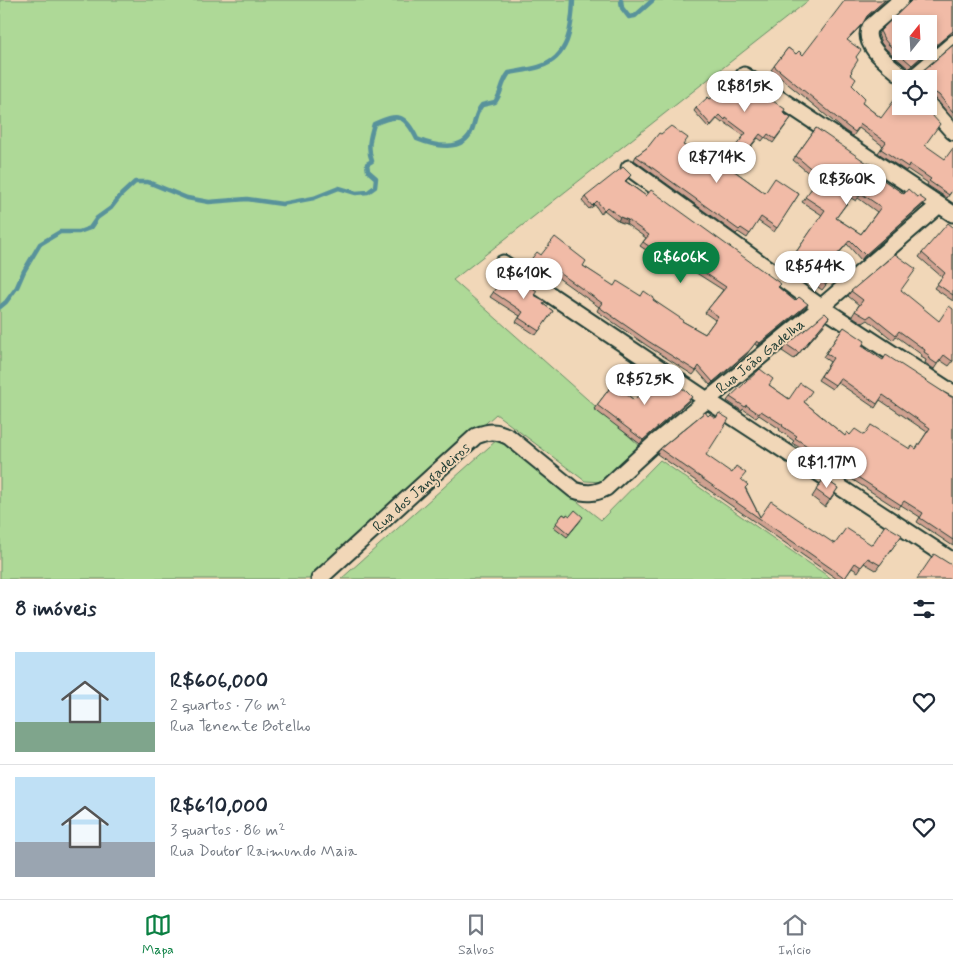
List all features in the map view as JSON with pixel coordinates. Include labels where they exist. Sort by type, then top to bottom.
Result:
[{"type":"street","points":[[896,70],[868,41],[867,32],[873,24],[901,0]]},
{"type":"street","points":[[744,75],[953,214]]},
{"type":"street","points":[[937,114],[953,132]]},
{"type":"street","points":[[629,168],[821,307],[953,393]]},
{"type":"street","name":"Rua João Gadelha","points":[[606,488],[706,400],[821,307],[939,206]]},
{"type":"street","points":[[503,263],[706,400],[953,562]]},
{"type":"street","name":"Rua dos Jangadeiros","points":[[319,579],[476,436],[489,431],[499,432],[509,437],[574,490],[585,494],[595,493],[606,488]]},
{"type":"lane","points":[[917,70],[953,39]]},
{"type":"green space","points":[[0,0],[809,0],[453,280],[640,446],[604,482],[585,481],[496,414],[312,579],[0,579]]},
{"type":"green space","points":[[498,439],[601,520],[660,460],[832,579],[341,579]]},
{"type":"building","points":[[845,0],[885,0],[867,16],[847,40],[861,50],[856,57],[858,60],[850,74],[856,79],[852,85],[865,98],[862,103],[881,118],[892,103],[892,115],[932,115],[940,124],[925,145],[945,159],[953,148],[953,189],[949,195],[929,181],[931,179],[909,164],[908,167],[881,149],[886,142],[861,124],[855,132],[774,66],[788,48],[796,54],[799,51],[803,55]]},
{"type":"building","points":[[912,0],[953,0],[953,31],[938,44],[938,15],[897,15]]},
{"type":"building","points":[[892,19],[892,48],[884,39],[880,31]]},
{"type":"building","points":[[953,45],[953,112],[937,94],[937,70],[924,70],[938,60],[938,58]]},
{"type":"building","points":[[906,60],[918,60],[912,65]]},
{"type":"building","points":[[737,74],[741,80],[785,109],[783,113],[791,118],[775,139],[768,134],[765,138],[760,134],[739,161],[731,152],[746,133],[720,115],[711,125],[696,108],[708,97],[710,99],[719,92]]},
{"type":"building","points":[[671,126],[688,138],[683,145],[721,167],[725,160],[736,166],[733,170],[765,193],[775,178],[799,194],[777,228],[761,217],[750,234],[741,228],[739,230],[636,156],[648,147],[659,133],[661,134]]},
{"type":"building","points":[[816,128],[880,170],[876,175],[904,194],[908,189],[917,197],[919,196],[926,201],[865,255],[850,240],[828,265],[837,271],[826,285],[790,261],[825,210],[805,197],[820,178],[796,156]],"holes":[[[854,193],[859,197],[862,194],[881,207],[861,234],[836,218]]]},
{"type":"building","points":[[623,167],[631,175],[625,181],[646,196],[651,190],[781,284],[778,287],[795,301],[799,297],[808,304],[760,343],[757,341],[749,351],[713,382],[699,366],[696,371],[599,307],[602,303],[550,266],[544,274],[528,263],[537,252],[541,255],[555,237],[586,261],[583,266],[614,286],[617,281],[641,296],[644,291],[682,321],[705,334],[718,316],[708,309],[726,287],[693,265],[692,267],[683,261],[682,263],[669,255],[668,257],[659,250],[657,252],[643,242],[649,235],[607,207],[604,210],[597,201],[592,206],[585,197]]},
{"type":"building","points":[[948,223],[953,227],[953,295],[937,284],[945,273],[922,253]]},
{"type":"building","points":[[895,254],[916,269],[901,290],[939,321],[949,306],[953,309],[953,361],[944,355],[937,364],[928,358],[930,356],[924,352],[925,350],[899,331],[896,335],[871,315],[867,318],[855,311],[863,300],[851,291]]},
{"type":"building","points":[[508,271],[537,291],[534,295],[545,301],[543,304],[553,311],[539,331],[519,318],[523,312],[493,292]]},
{"type":"building","points":[[825,313],[829,317],[799,353],[787,345]]},
{"type":"building","points":[[844,327],[865,341],[862,346],[883,360],[886,355],[953,397],[953,540],[920,518],[923,513],[904,501],[901,505],[853,474],[855,470],[823,447],[818,453],[795,438],[797,436],[783,425],[761,411],[759,414],[730,397],[760,369],[773,379],[769,385],[789,399],[800,383],[812,391],[804,402],[845,436],[847,432],[850,435],[855,429],[864,435],[871,425],[910,449],[912,446],[916,449],[930,428],[883,395],[877,404],[840,378],[835,385],[821,376],[833,358],[826,353]]},
{"type":"building","points":[[660,373],[692,397],[643,440],[597,405],[613,384],[634,400]]},
{"type":"building","points":[[705,412],[708,416],[710,414],[716,418],[719,413],[729,419],[706,455],[732,473],[736,466],[746,473],[741,479],[748,485],[745,488],[760,517],[771,501],[835,544],[846,528],[872,545],[885,525],[902,535],[880,565],[868,558],[861,567],[855,563],[845,578],[660,449]]},
{"type":"building","points":[[824,478],[838,488],[830,500],[816,490]]},
{"type":"building","points":[[575,510],[583,517],[569,534],[556,523],[563,514],[570,516]]},
{"type":"building","points":[[934,554],[953,566],[953,579],[917,579]]},
{"type":"waterway","points":[[0,307],[17,287],[40,244],[60,232],[79,232],[90,228],[97,218],[111,208],[135,182],[148,182],[187,198],[209,202],[247,199],[282,204],[314,198],[339,188],[356,193],[368,192],[375,187],[376,178],[368,171],[367,164],[372,161],[369,147],[374,124],[382,120],[395,117],[400,118],[409,125],[417,139],[431,144],[447,146],[462,142],[472,130],[482,105],[495,102],[509,73],[539,67],[557,57],[563,49],[570,31],[573,0]]},
{"type":"waterway","points":[[621,0],[622,8],[629,17],[635,16],[653,0]]}]
